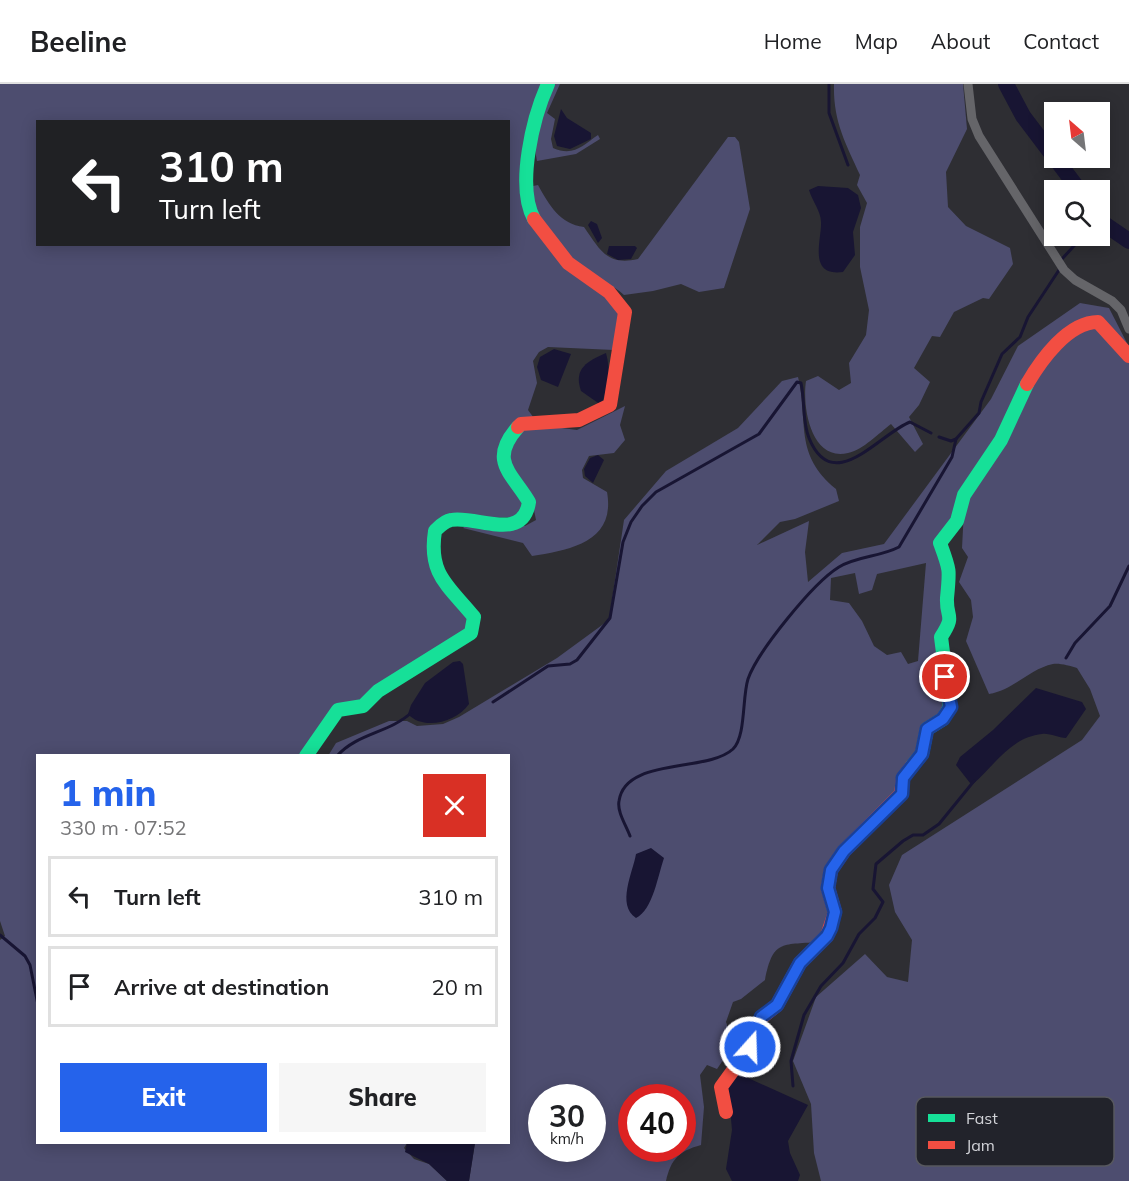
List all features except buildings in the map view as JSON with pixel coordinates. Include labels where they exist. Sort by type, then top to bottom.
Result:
[{"type":"street","points":[[308,754],[333,714],[338,710],[363,706],[378,691],[471,633],[474,617],[438,576],[430,550],[435,531],[452,520],[508,525],[522,520],[527,515],[529,502],[506,473],[503,463],[506,445],[517,427],[521,424],[580,421],[600,414],[610,405],[625,312],[609,290],[590,281],[572,267],[537,224],[529,208],[528,142],[533,116],[548,84]]},
{"type":"street","points":[[968,84],[972,119],[979,136],[1054,257],[1075,280],[1112,301],[1121,310],[1129,329]]},
{"type":"street","points":[[726,1112],[722,1087],[724,1080],[750,1047],[761,1017],[777,1005],[800,963],[827,936],[831,928],[835,912],[828,888],[831,870],[844,851],[902,794],[903,778],[922,754],[927,729],[943,719],[951,707],[940,637],[950,623],[951,614],[947,601],[951,567],[940,543],[957,521],[964,495],[1001,440],[1031,373],[1042,358],[1078,327],[1088,322],[1098,322],[1129,356]]},
{"type":"shaded area","points":[[0,84],[543,84],[527,214],[608,294],[620,312],[614,350],[548,347],[539,352],[533,361],[537,383],[528,410],[539,425],[577,430],[625,406],[620,425],[625,440],[614,453],[589,456],[582,470],[583,478],[607,492],[608,509],[597,533],[575,546],[532,556],[523,543],[463,528],[466,525],[525,526],[536,520],[533,505],[520,517],[450,519],[428,548],[472,618],[471,627],[362,704],[338,708],[304,754],[36,754],[36,1144],[406,1144],[404,1148],[414,1159],[429,1164],[447,1181],[0,1181],[0,940],[5,936],[0,921]]},
{"type":"shaded area","points":[[551,84],[560,84],[547,113],[555,119],[551,139],[553,148],[573,150],[598,135],[600,139],[576,154],[537,161],[533,139]]},
{"type":"shaded area","points":[[834,84],[963,84],[967,129],[946,172],[948,207],[966,226],[1010,248],[1013,264],[989,299],[983,298],[954,312],[940,337],[932,336],[914,368],[930,382],[919,405],[909,417],[923,444],[915,452],[891,424],[871,441],[854,451],[835,454],[825,449],[817,441],[808,418],[806,381],[818,376],[839,390],[851,383],[849,363],[866,335],[869,310],[860,267],[860,227],[867,203],[857,185],[860,175],[838,120]]},
{"type":"shaded area","points":[[561,109],[567,118],[591,133],[591,139],[570,149],[557,146],[554,136]]},
{"type":"shaded area","points":[[728,137],[735,137],[739,142],[750,209],[724,288],[699,292],[681,284],[624,295],[584,270],[567,255],[543,228],[533,210],[533,186],[538,185],[556,212],[568,222],[584,227],[605,254],[619,260],[638,259]]},
{"type":"shaded area","points":[[818,186],[848,188],[858,195],[861,208],[853,232],[855,255],[843,272],[832,272],[820,263],[821,218],[809,190]]},
{"type":"shaded area","points":[[591,221],[597,224],[602,238],[598,243],[588,225]]},
{"type":"shaded area","points":[[609,246],[635,246],[637,248],[631,259],[618,260],[607,254]]},
{"type":"shaded area","points":[[1080,303],[1109,308],[1129,347],[1129,1181],[821,1181],[814,1153],[811,1104],[793,1061],[816,997],[865,954],[887,977],[908,982],[912,940],[895,912],[889,885],[902,855],[1082,740],[1100,716],[1090,689],[1077,668],[1065,665],[1053,664],[1036,670],[1006,688],[989,694],[966,641],[973,617],[971,600],[959,582],[968,557],[962,548],[964,510],[941,536],[947,567],[949,703],[919,751],[897,795],[836,859],[833,909],[818,942],[781,947],[771,958],[765,980],[741,999],[733,1002],[726,1022],[734,1044],[717,1069],[707,1065],[700,1075],[704,1107],[701,1145],[696,1147],[696,1084],[618,1084],[618,1162],[673,1162],[666,1181],[469,1181],[475,1144],[510,1144],[510,754],[329,754],[336,743],[389,721],[407,721],[417,726],[443,724],[459,717],[557,658],[609,620],[624,520],[666,471],[738,428],[782,381],[798,377],[808,450],[822,476],[836,489],[839,501],[795,519],[780,522],[757,545],[809,521],[805,552],[808,582],[842,553],[884,544],[991,399],[1018,346]],"holes":[[[926,563],[918,661],[908,664],[901,652],[887,655],[874,646],[862,621],[849,603],[830,600],[831,578],[855,573],[859,594],[872,590],[877,574]]]},
{"type":"shaded area","points":[[554,349],[571,354],[558,387],[541,380],[537,367],[540,357]]},
{"type":"shaded area","points":[[606,353],[608,379],[601,405],[581,391],[579,376],[588,362]]},
{"type":"shaded area","points":[[598,455],[604,460],[593,483],[585,476],[584,469],[590,458]]},
{"type":"shaded area","points":[[460,661],[463,664],[469,704],[464,710],[448,720],[431,723],[414,719],[408,714],[425,683],[453,662]]},
{"type":"shaded area","points":[[1036,688],[1082,702],[1086,709],[1066,738],[1048,734],[1031,736],[1012,746],[973,784],[970,783],[956,765],[960,757],[993,730]]},
{"type":"shaded area","points":[[651,848],[664,858],[651,900],[642,914],[636,918],[627,905],[627,888],[636,854]]},
{"type":"shaded area","points":[[737,1073],[808,1105],[788,1141],[790,1153],[800,1175],[798,1181],[732,1181],[726,1169],[732,1130],[728,1086]]},
{"type":"shaded area","points":[[407,1144],[475,1144],[469,1181],[447,1181],[429,1164],[405,1152]]},
{"type":"waterway","points":[[829,84],[829,113],[848,165]]},
{"type":"waterway","points":[[1006,84],[1023,116],[1044,144]]},
{"type":"waterway","points":[[1062,168],[1072,180]]},
{"type":"waterway","points":[[1110,228],[1129,241]]},
{"type":"waterway","points":[[1062,259],[1074,246]]},
{"type":"waterway","points":[[939,437],[951,441],[956,439],[979,413],[981,402],[1002,354],[1020,337],[1028,317],[1059,270]]},
{"type":"waterway","points":[[493,702],[548,666],[570,664],[577,660],[610,618],[623,542],[631,522],[642,506],[656,492],[759,434],[797,382],[801,383],[805,425],[809,438],[819,455],[831,462],[843,462],[857,457],[910,422],[931,433]]},
{"type":"waterway","points":[[630,836],[619,805],[625,787],[636,778],[651,772],[705,761],[733,749],[742,726],[748,679],[774,635],[815,587],[839,567],[899,547],[952,457],[956,439]]},
{"type":"waterway","points":[[1066,658],[1075,643],[1110,606],[1129,566]]},
{"type":"waterway","points":[[339,754],[354,742],[394,724],[412,712]]},
{"type":"waterway","points":[[793,1086],[791,1061],[804,1015],[821,986],[843,963],[859,934],[875,918],[883,902],[873,889],[876,864],[903,841],[913,835],[923,835],[939,824],[974,781]]},
{"type":"waterway","points":[[0,935],[25,956],[30,965],[36,995]]},
{"type":"traffic: fast","points":[[534,219],[526,189],[527,170],[532,133],[548,84]]},
{"type":"traffic: fast","points":[[912,766],[922,754],[927,729],[943,719],[950,707],[941,637],[949,620],[947,605],[949,575],[940,543],[957,521],[964,495],[1001,440],[1027,384]]},
{"type":"traffic: fast","points":[[307,754],[338,710],[363,706],[378,691],[471,633],[474,617],[442,579],[438,569],[435,559],[435,531],[451,520],[509,524],[518,521],[525,514],[529,502],[510,474],[504,458],[509,439],[518,427]]},
{"type":"traffic: jam","points":[[518,427],[521,424],[579,420],[610,405],[625,312],[609,292],[568,263],[534,219]]},
{"type":"traffic: jam","points":[[1027,384],[1056,344],[1076,328],[1087,324],[1098,322],[1129,356]]},
{"type":"traffic: jam","points":[[726,1112],[721,1087],[750,1047],[761,1018],[777,1005],[800,963],[827,936],[835,912],[828,888],[831,870],[844,851],[901,794],[903,778],[912,766]]},
{"type":"route","points":[[750,1047],[761,1017],[777,1005],[788,990],[800,963],[827,936],[831,928],[835,912],[828,888],[831,870],[844,851],[902,794],[903,778],[922,754],[927,729],[943,719],[951,707],[945,677]]}]
